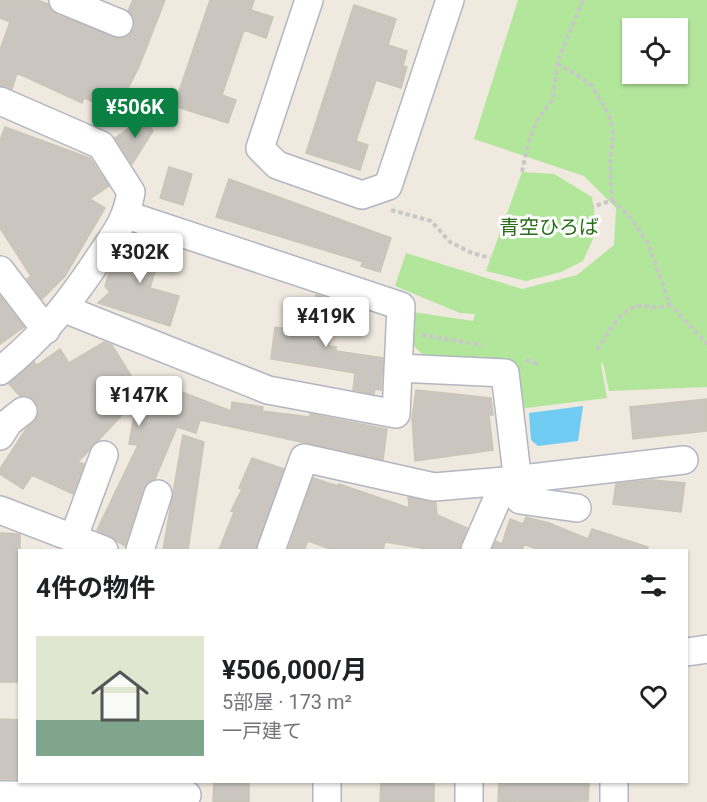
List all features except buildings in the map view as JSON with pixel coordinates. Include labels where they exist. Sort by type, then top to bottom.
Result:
[{"type":"street","points":[[63,0],[119,24]]},
{"type":"street","points":[[309,0],[260,148],[277,165],[362,195],[388,186],[450,0]]},
{"type":"street","points":[[0,101],[102,145],[131,192],[127,215],[65,309],[46,330],[0,371]]},
{"type":"street","points":[[65,309],[268,390],[396,414],[401,306],[127,215]]},
{"type":"street","points":[[0,270],[46,330]]},
{"type":"street","points":[[398,368],[505,373],[511,480],[520,500],[577,508]]},
{"type":"street","points":[[0,436],[9,422],[23,411]]},
{"type":"street","points":[[0,510],[84,545],[104,455]]},
{"type":"street","points":[[271,549],[304,458],[434,487],[684,460]]},
{"type":"street","points":[[476,549],[511,480]]},
{"type":"street","points":[[140,549],[158,494]]},
{"type":"street","points":[[327,783],[327,802]]},
{"type":"street","points":[[469,783],[469,802]]},
{"type":"street","points":[[614,783],[614,802]]},
{"type":"street","points":[[0,795],[85,799],[187,793]]},
{"type":"path","points":[[522,172],[536,122],[553,98],[557,64],[584,0]]},
{"type":"path","points":[[557,64],[592,86],[609,115],[613,131],[610,167],[612,200],[632,219],[649,246],[670,304],[707,344]]},
{"type":"path","points":[[378,190],[391,210],[431,221],[450,242],[472,253],[490,258]]},
{"type":"path","points":[[593,207],[612,200]]},
{"type":"path","points":[[597,349],[624,313],[633,307],[658,309],[670,304]]},
{"type":"path","points":[[430,335],[487,346]]},
{"type":"green space","points":[[518,0],[707,0],[707,387],[609,391],[603,363],[601,364],[607,398],[518,409],[514,361],[425,357],[410,342],[413,312],[473,321],[475,314],[460,313],[395,286],[406,253],[522,289],[577,275],[614,245],[616,208],[584,176],[474,139]]},
{"type":"green space","name":"青空ひろば","points":[[522,172],[554,174],[592,197],[597,230],[583,261],[561,272],[526,281],[486,271]]},
{"type":"water","points":[[583,406],[578,441],[538,446],[531,440],[529,413]]}]
